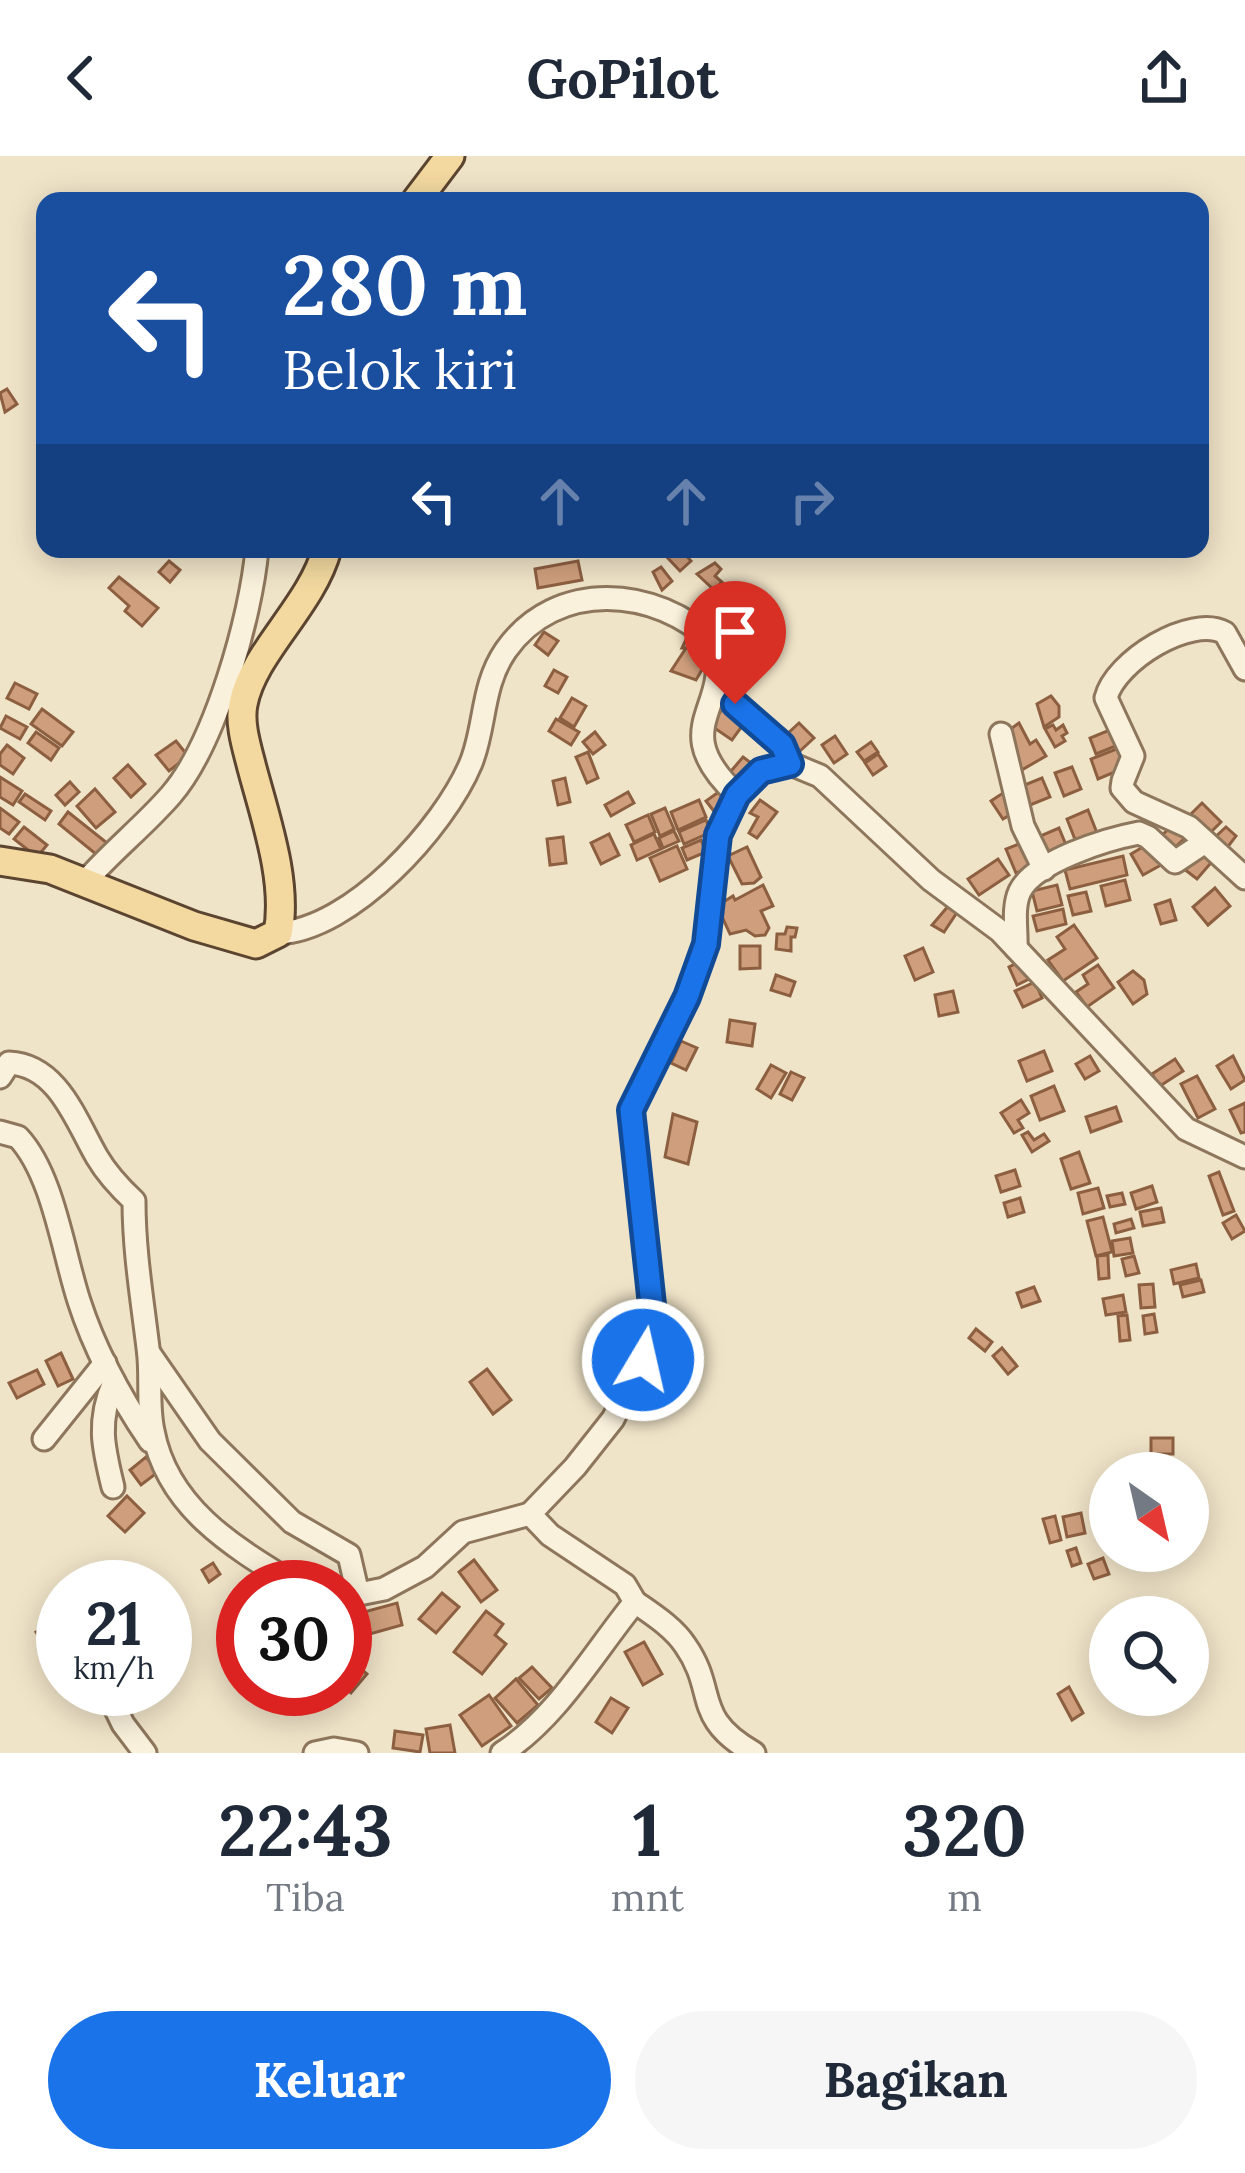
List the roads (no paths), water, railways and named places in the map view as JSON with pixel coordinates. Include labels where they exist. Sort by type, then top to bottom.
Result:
[{"type":"main road","points":[[423,192],[450,156]]},
{"type":"main road","points":[[0,861],[31,863],[194,926],[256,944],[278,933],[282,914],[244,736],[242,706],[253,677],[319,580],[325,558]]},
{"type":"street","points":[[85,882],[174,792],[199,755],[233,660],[255,558]]},
{"type":"street","points":[[278,933],[299,932],[318,924],[426,840],[472,760],[487,684],[505,651],[526,626],[552,609],[632,599],[671,610],[705,634],[714,644],[718,662],[700,732],[709,764],[737,795]]},
{"type":"street","points":[[1245,669],[1225,633],[1212,628],[1140,651],[1106,692],[1133,756],[1123,782],[1127,795],[1146,810],[1189,827],[1245,878]]},
{"type":"street","points":[[735,704],[782,745],[790,764]]},
{"type":"street","points":[[216,707],[217,722],[224,730],[244,736]]},
{"type":"street","points":[[1001,734],[1023,826],[1044,868]]},
{"type":"street","points":[[372,1591],[425,1567],[463,1532],[530,1514],[613,1419],[643,1360],[652,1305],[631,1110],[687,997],[706,944],[718,835],[737,795],[761,771],[790,764],[820,776],[931,880],[966,903],[1016,948],[1186,1130],[1245,1157]]},
{"type":"street","points":[[1016,948],[1020,892],[1044,868],[1131,834],[1143,833],[1175,862],[1205,842]]},
{"type":"street","points":[[0,1077],[9,1063],[21,1064],[55,1087],[112,1180],[134,1201],[151,1426],[164,1462]]},
{"type":"street","points":[[0,1132],[18,1137],[36,1162],[79,1301],[110,1372],[196,1516],[257,1560]]},
{"type":"street","points":[[149,1353],[210,1441],[292,1522],[349,1560]]},
{"type":"street","points":[[44,1439],[110,1372]]},
{"type":"street","points":[[110,1372],[101,1440],[113,1487]]},
{"type":"street","points":[[530,1514],[550,1535],[625,1585],[634,1602],[686,1645],[709,1709],[726,1737],[754,1753]]},
{"type":"street","points":[[502,1753],[526,1738],[551,1710],[634,1602]]},
{"type":"street","points":[[119,1716],[145,1753]]},
{"type":"street","points":[[315,1753],[334,1749],[356,1753]]}]
